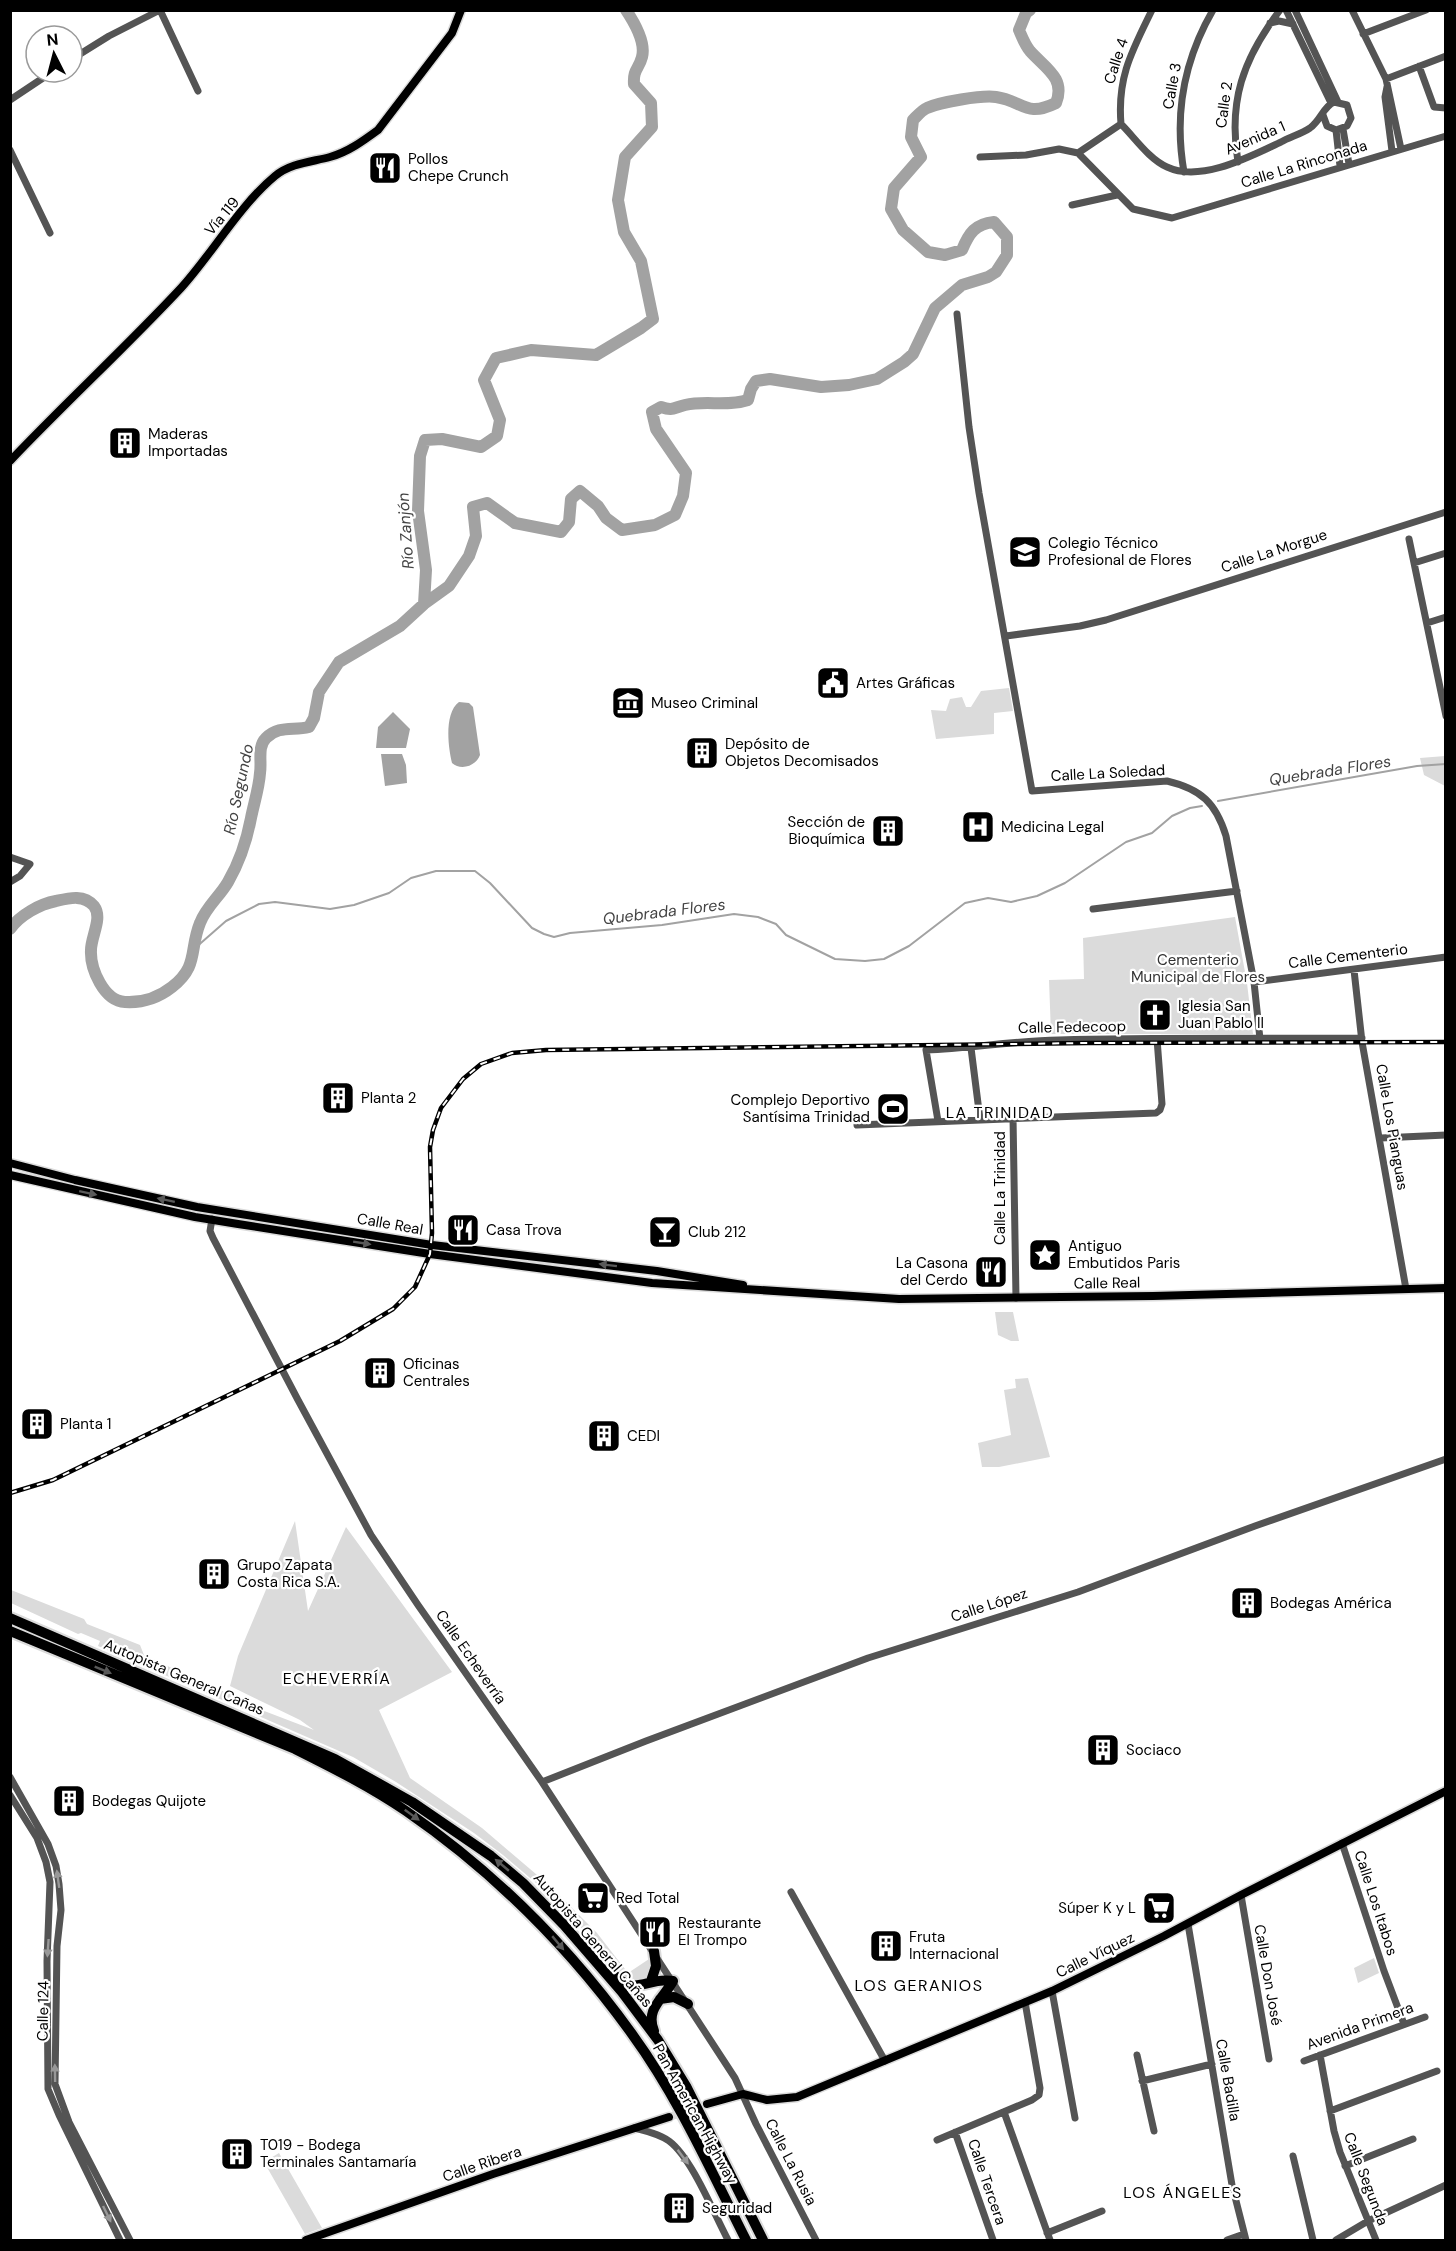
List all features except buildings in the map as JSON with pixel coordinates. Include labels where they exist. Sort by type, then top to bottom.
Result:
[{"type":"highway","points":[[10,1613],[88,1658]]},
{"type":"highway","name":"Autopista General Cañas","points":[[10,1618],[88,1658],[300,1743],[371,1779],[412,1802],[491,1856],[523,1882],[622,1992],[658,2040],[686,2086],[763,2241]]},
{"type":"highway","name":"Pan American Highway","points":[[10,1631],[88,1658],[295,1749],[369,1787],[434,1831],[512,1897],[551,1935],[632,2035],[674,2101],[746,2241]]},
{"type":"highway","points":[[10,1638],[26,1640],[88,1658]]},
{"type":"highway","points":[[564,1925],[621,1982],[638,1987],[651,1981],[664,1979],[673,1981],[655,2005],[651,2020],[658,2040]]},
{"type":"highway","points":[[651,1981],[657,1966],[654,1951]]},
{"type":"highway","points":[[660,1999],[674,1997],[688,2004]]},
{"type":"main road","name":"Vía 119","points":[[10,461],[180,288],[227,230],[276,176],[290,166],[337,155],[363,142],[378,130],[452,33],[461,10]]},
{"type":"main road","name":"Calle Real","points":[[10,1163],[197,1207],[432,1245],[684,1275],[769,1290]]},
{"type":"main road","points":[[22,1166],[37,1182],[52,1179],[75,1180]]},
{"type":"main road","name":"Calle Real","points":[[10,1175],[212,1219],[430,1254],[652,1283],[899,1299],[1446,1288]]},
{"type":"main road","points":[[197,1207],[212,1219],[239,1218],[351,1231]]},
{"type":"main road","points":[[628,1268],[652,1283],[660,1279],[684,1275]]},
{"type":"main road","name":"Calle Víquez","points":[[742,2094],[767,2100],[797,2097],[1052,1991],[1188,1924],[1240,1895],[1446,1791]]},
{"type":"main road","points":[[708,2104],[742,2094]]},
{"type":"main road","name":"Calle Ribera","points":[[306,2241],[493,2174],[669,2117]]},
{"type":"street","points":[[84,52],[116,32],[160,10],[198,91]]},
{"type":"street","name":"Calle 4","points":[[1121,124],[1119,101],[1121,85],[1133,49],[1152,10]]},
{"type":"street","name":"Calle 3","points":[[1184,172],[1180,129],[1182,96],[1195,47],[1213,10]]},
{"type":"street","name":"Calle 2","points":[[1238,162],[1233,123],[1240,80],[1270,23],[1280,10]]},
{"type":"street","points":[[1286,10],[1334,103]]},
{"type":"street","points":[[1295,10],[1334,103]]},
{"type":"street","points":[[1352,10],[1392,96],[1401,149]]},
{"type":"street","points":[[1363,34],[1426,10]]},
{"type":"street","points":[[1270,23],[1286,21],[1293,24]]},
{"type":"street","points":[[1387,83],[1419,66],[1446,56]]},
{"type":"street","points":[[1419,66],[1434,107],[1446,108]]},
{"type":"street","points":[[1387,83],[1385,97],[1392,151]]},
{"type":"street","points":[[10,100],[34,84]]},
{"type":"street","points":[[1337,129],[1350,123],[1351,113],[1347,105],[1334,103],[1325,108],[1324,123],[1337,129],[1349,164]]},
{"type":"street","name":"Avenida 1","points":[[1184,172],[1207,170],[1238,162],[1309,129],[1323,115]]},
{"type":"street","points":[[1078,153],[1121,124],[1154,158],[1167,167],[1184,172]]},
{"type":"street","name":"Avenida 1","points":[[1309,129],[1337,129]]},
{"type":"street","points":[[1337,129],[1340,166]]},
{"type":"street","name":"Calle La Rinconada","points":[[1117,195],[1133,209],[1172,219],[1340,166],[1446,136]]},
{"type":"street","points":[[980,157],[1026,155],[1059,149],[1078,153],[1117,195],[1072,206]]},
{"type":"street","points":[[10,150],[14,166],[50,233]]},
{"type":"street","name":"Calle La Soledad","points":[[957,314],[979,493],[1032,791],[1167,781],[1197,792],[1212,806],[1219,815],[1226,836],[1254,982],[1260,1040]]},
{"type":"street","name":"Calle La Morgue","points":[[1006,636],[1080,626],[1106,620],[1446,512]]},
{"type":"street","points":[[1409,539],[1442,682],[1446,716]]},
{"type":"street","points":[[1414,563],[1446,553]]},
{"type":"street","points":[[1427,623],[1446,617]]},
{"type":"street","points":[[10,857],[30,864],[20,876],[10,882]]},
{"type":"street","points":[[1093,909],[1237,891]]},
{"type":"street","name":"Calle Cementerio","points":[[1254,982],[1446,957]]},
{"type":"street","name":"Calle Los Pianguas","points":[[1354,970],[1362,1038],[1406,1289]]},
{"type":"street","name":"Calle Fedecoop","points":[[938,1122],[926,1050],[971,1048],[1022,1041],[1362,1038]]},
{"type":"street","name":"Calle La Trinidad","points":[[1016,1298],[1013,1118],[1156,1113],[1162,1104],[1157,1040]]},
{"type":"street","points":[[971,1048],[980,1119]]},
{"type":"street","points":[[857,1125],[1013,1118]]},
{"type":"street","points":[[1381,1138],[1446,1135]]},
{"type":"street","name":"Calle Echeverría","points":[[212,1219],[210,1231],[213,1238],[302,1409],[371,1534],[542,1782],[654,1951],[735,2078],[742,2094]]},
{"type":"street","name":"Calle López","points":[[542,1782],[868,1658],[1078,1592],[1255,1526],[1446,1459]]},
{"type":"street","name":"Calle 124","points":[[10,1777],[48,1844],[56,1866],[59,1884],[61,1910],[57,1946],[56,2084],[69,2122],[130,2241]]},
{"type":"street","name":"Calle 124","points":[[10,1795],[37,1838],[46,1862],[50,1882],[47,1971],[48,2090],[120,2241]]},
{"type":"street","name":"Calle Los Itabos","points":[[1342,1843],[1404,2024]]},
{"type":"street","points":[[791,1892],[885,2061]]},
{"type":"street","name":"Calle Don José","points":[[1240,1895],[1269,2059]]},
{"type":"street","name":"Calle Badilla","points":[[1188,1924],[1232,2186],[1245,2237]]},
{"type":"street","points":[[1052,1991],[1075,2118]]},
{"type":"street","points":[[937,2140],[1039,2095],[1040,2088],[1025,2002]]},
{"type":"street","name":"Avenida Primera","points":[[1304,2061],[1425,2017]]},
{"type":"street","points":[[1137,2055],[1154,2131]]},
{"type":"street","name":"Calle Segunda","points":[[1320,2055],[1330,2111],[1345,2166],[1376,2241]]},
{"type":"street","points":[[1142,2081],[1212,2064]]},
{"type":"street","points":[[1330,2111],[1437,2071]]},
{"type":"street","name":"Calle La Rusia","points":[[742,2094],[816,2241]]},
{"type":"street","points":[[1004,2112],[1048,2237],[1102,2211]]},
{"type":"street","points":[[634,2128],[654,2133],[669,2141],[685,2157],[728,2241]]},
{"type":"street","name":"Calle Tercera","points":[[955,2133],[993,2241]]},
{"type":"street","points":[[1345,2166],[1413,2139]]},
{"type":"street","points":[[1293,2156],[1313,2241]]},
{"type":"street","points":[[1336,2241],[1368,2221],[1446,2185]]},
{"type":"street","points":[[1227,2241],[1245,2237]]},
{"type":"green space","points":[[1009,688],[1013,711],[994,713],[994,734],[936,739],[931,710],[946,711],[950,699],[962,697],[966,707],[971,707],[981,691]]},
{"type":"green space","points":[[1446,756],[1445,786],[1424,775],[1420,758]]},
{"type":"green space","name":"Cementerio Municipal de Flores","points":[[1235,917],[1247,983],[1253,1034],[1051,1034],[1049,980],[1084,979],[1083,938]],"holes":[[[1164,1001],[1166,1027],[1147,1028],[1145,1003]]]},
{"type":"green space","points":[[995,1312],[1013,1312],[1019,1341],[1011,1341],[998,1335]]},
{"type":"green space","points":[[1028,1378],[1050,1457],[999,1467],[982,1467],[978,1443],[1011,1435],[1004,1390],[1016,1388],[1015,1379]]},
{"type":"green space","points":[[295,1521],[308,1611],[346,1527],[452,1672],[379,1710],[410,1778],[482,1828],[550,1886],[597,1933],[628,1973],[649,1959],[651,1968],[648,1975],[634,1982],[618,1973],[610,1958],[549,1894],[474,1833],[396,1782],[353,1757],[98,1646],[100,1641],[81,1633],[78,1634],[11,1603],[11,1590],[84,1619],[87,1624],[140,1645],[144,1655],[248,1701],[259,1709],[314,1730],[300,1720],[230,1686],[238,1656]]},
{"type":"green space","points":[[1374,1958],[1379,1973],[1358,1983],[1354,1968]]},
{"type":"green space","points":[[279,2153],[322,2228],[305,2234],[264,2162]]},
{"type":"shaded area","points":[[459,702],[469,703],[473,707],[480,755],[475,762],[464,767],[452,763],[449,748],[449,722],[454,707]]},
{"type":"shaded area","points":[[393,712],[410,729],[406,748],[376,748],[378,727]]},
{"type":"shaded area","points":[[381,754],[402,754],[406,765],[407,783],[385,786]]},
{"type":"waterway","name":"Río Zanjón","points":[[424,604],[426,570],[418,511],[420,456],[425,440],[442,439],[481,447],[497,436],[500,420],[484,380],[496,358],[531,350],[596,355],[653,319],[641,261],[624,232],[618,200],[625,157],[652,127],[651,103],[634,84],[635,72],[643,51],[641,39],[626,10]]},
{"type":"waterway","name":"Río Segundo","points":[[10,929],[25,915],[43,905],[71,898],[81,898],[90,902],[96,911],[97,922],[91,945],[91,958],[96,975],[105,990],[117,1000],[125,1002],[144,1001],[167,991],[181,979],[190,965],[203,917],[228,882],[239,859],[258,790],[263,742],[276,731],[309,727],[314,718],[319,692],[339,662],[400,626],[424,604],[449,586],[469,556],[476,536],[473,507],[487,503],[515,523],[561,532],[569,522],[571,499],[580,491],[598,506],[606,518],[622,530],[655,525],[675,515],[683,496],[686,473],[656,429],[652,412],[661,407],[671,409],[693,404],[732,403],[748,400],[756,381],[770,379],[821,387],[849,385],[877,379],[913,354],[935,308],[962,285],[988,277],[996,272],[1007,255],[1007,237],[994,222],[977,227],[967,239],[962,250],[945,255],[928,252],[903,230],[891,209],[894,188],[921,157],[911,137],[913,120],[927,108],[971,98],[996,97],[1031,109],[1056,103],[1058,94],[1056,80],[1028,49],[1019,30],[1026,13],[1030,10]]},
{"type":"waterway","name":"Quebrada Flores","points":[[1218,801],[1417,766],[1446,764]]},
{"type":"waterway","name":"Quebrada Flores","points":[[194,949],[226,921],[259,904],[275,902],[330,909],[354,905],[389,893],[411,878],[436,871],[475,871],[490,883],[532,928],[554,937],[570,933],[662,925],[734,914],[758,917],[776,924],[786,935],[835,959],[865,961],[884,959],[909,946],[965,903],[988,898],[1011,902],[1037,896],[1065,883],[1126,842],[1152,833],[1172,816],[1190,808],[1202,806]]},
{"type":"tunnel","points":[[669,2117],[707,2104]]},
{"type":"railway","points":[[10,1493],[53,1480],[340,1341],[393,1309],[415,1287],[430,1254],[432,1233],[430,1147],[441,1108],[463,1079],[481,1064],[512,1053],[546,1050],[1087,1043],[1446,1042]]},
{"type":"place","name":"Pollos Chepe Crunch","points":[[385,168]]},
{"type":"place","name":"Maderas Importadas","points":[[125,443]]},
{"type":"place","name":"Colegio Técnico Profesional de Flores","points":[[1025,552]]},
{"type":"place","name":"Artes Gráficas","points":[[833,683]]},
{"type":"place","name":"Museo Criminal","points":[[628,703]]},
{"type":"place","name":"Depósito de Objetos Decomisados","points":[[702,753]]},
{"type":"place","name":"Medicina Legal","points":[[978,827]]},
{"type":"place","name":"Sección de Bioquímica","points":[[888,831]]},
{"type":"place","name":"Iglesia San Juan Pablo II","points":[[1155,1015]]},
{"type":"place","name":"Planta 2","points":[[338,1098]]},
{"type":"place","name":"Complejo Deportivo Santísima Trinidad","points":[[893,1109]]},
{"type":"place","name":"Casa Trova","points":[[463,1230]]},
{"type":"place","name":"Club 212","points":[[665,1232]]},
{"type":"place","name":"Antiguo Embutidos Paris","points":[[1045,1255]]},
{"type":"place","name":"La Casona del Cerdo","points":[[991,1272]]},
{"type":"place","name":"Oficinas Centrales","points":[[380,1373]]},
{"type":"place","name":"Planta 1","points":[[37,1424]]},
{"type":"place","name":"CEDI","points":[[604,1436]]},
{"type":"place","name":"Grupo Zapata Costa Rica S.A.","points":[[214,1574]]},
{"type":"place","name":"Bodegas América","points":[[1247,1603]]},
{"type":"place","name":"Sociaco","points":[[1103,1750]]},
{"type":"place","name":"Bodegas Quijote","points":[[69,1801]]},
{"type":"place","name":"Red Total","points":[[593,1898]]},
{"type":"place","name":"Súper K y L","points":[[1159,1908]]},
{"type":"place","name":"Restaurante El Trompo","points":[[655,1932]]},
{"type":"place","name":"Fruta Internacional","points":[[886,1946]]},
{"type":"place","name":"T019 - Bodega Terminales Santamaría","points":[[237,2154]]},
{"type":"place","name":"Seguridad","points":[[679,2208]]},
{"type":"district","name":"LA TRINIDAD","points":[[1000,1112]]},
{"type":"district","name":"ECHEVERRÍA","points":[[337,1678]]},
{"type":"district","name":"LOS GERANIOS","points":[[919,1985]]},
{"type":"district","name":"LOS ÁNGELES","points":[[1183,2192]]}]
